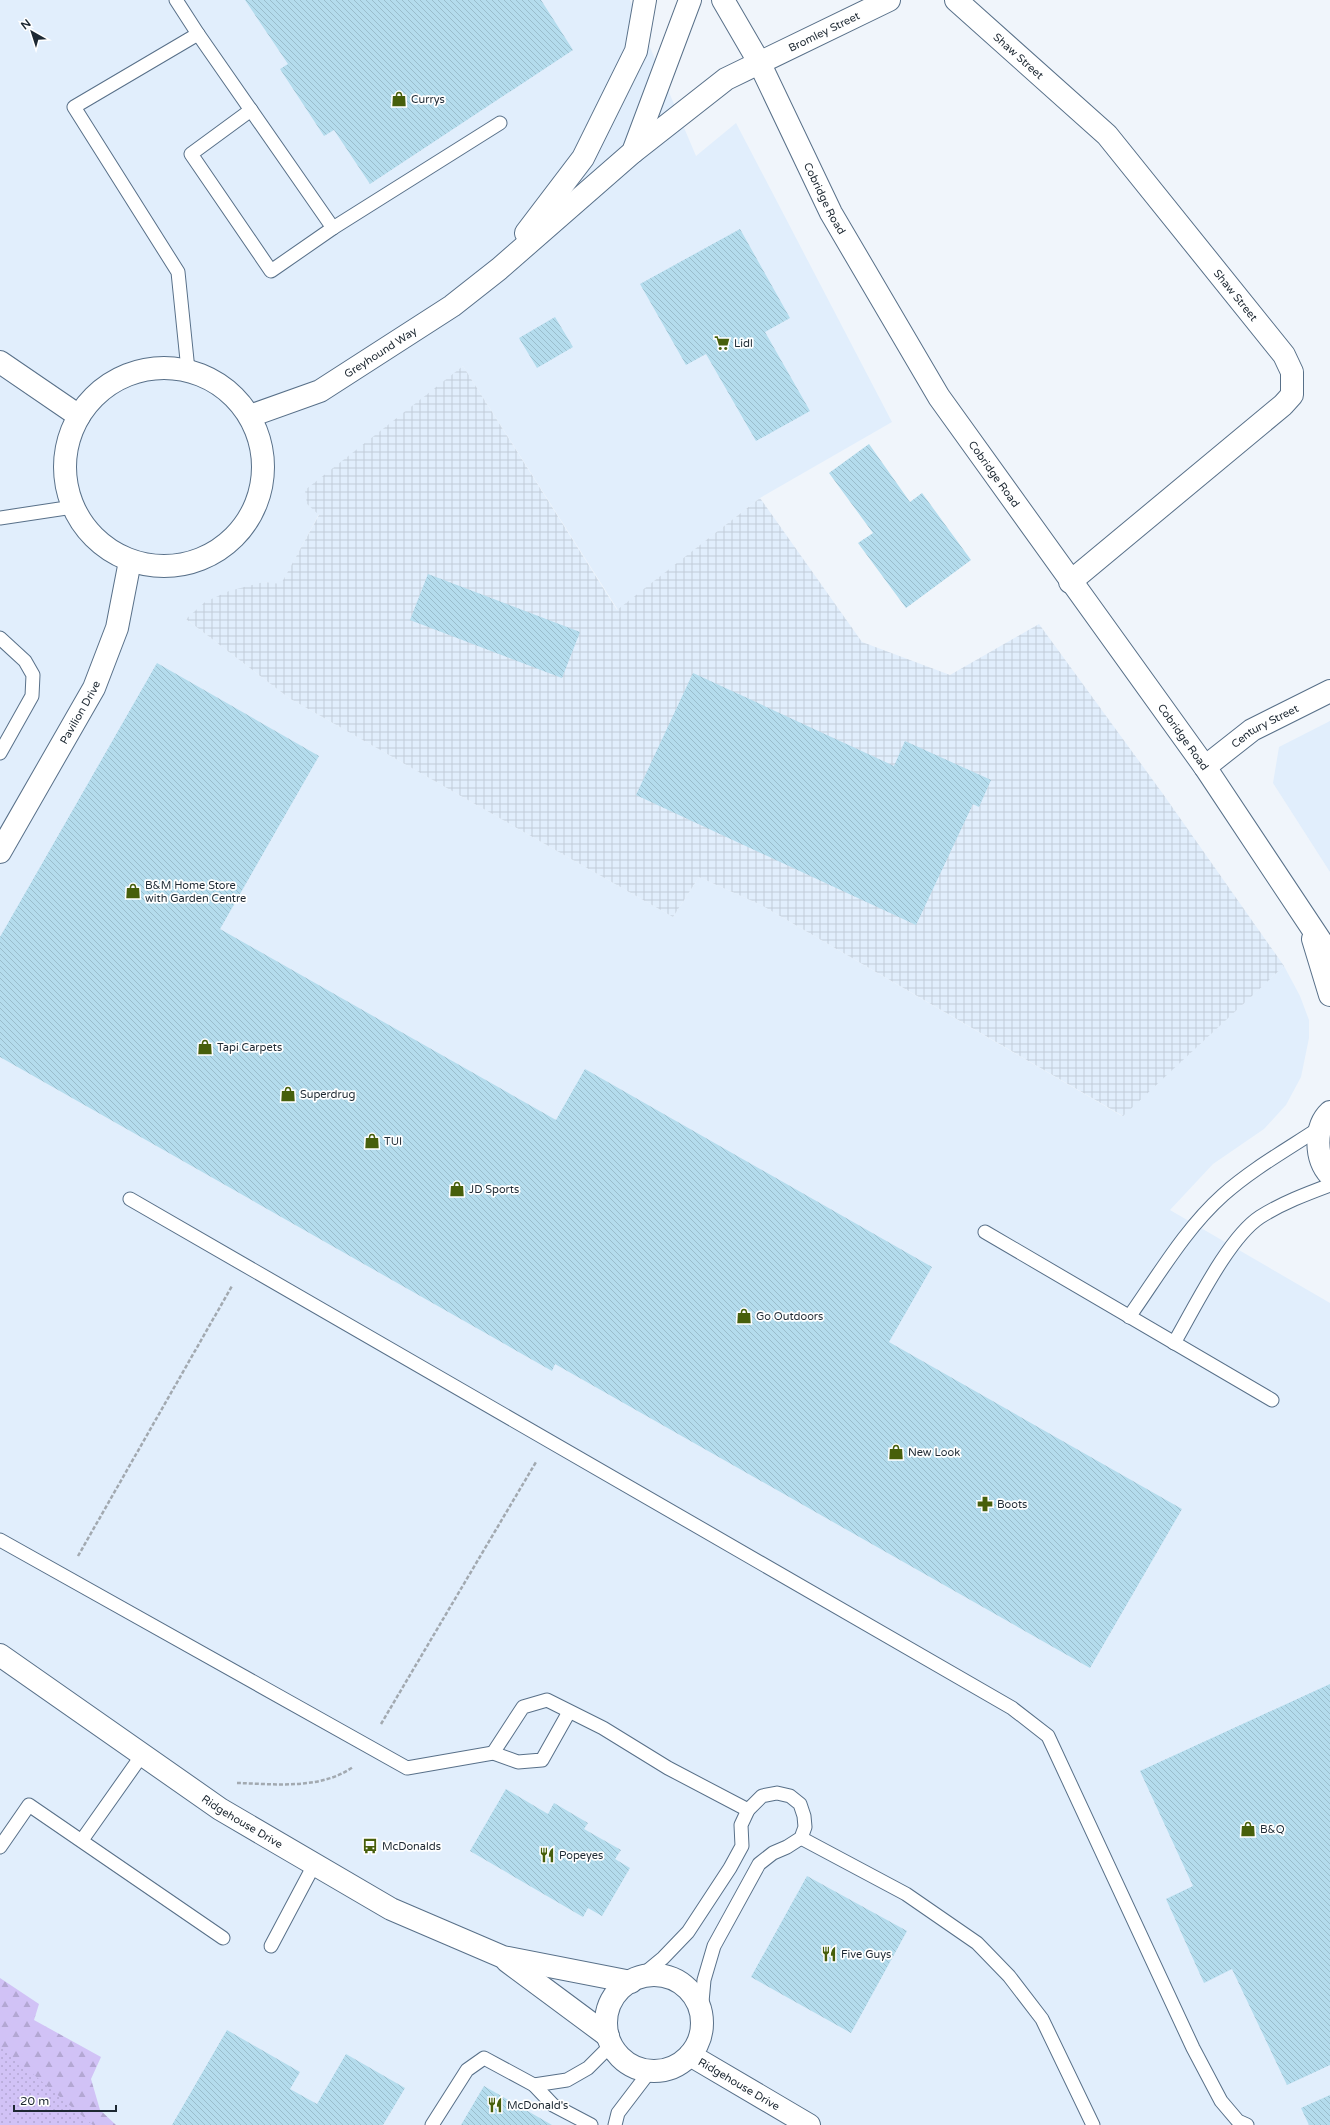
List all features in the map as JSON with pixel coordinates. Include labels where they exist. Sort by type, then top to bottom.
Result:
[{"type":"main road","points":[[499,269],[583,158],[636,51],[645,0]]},
{"type":"main road","points":[[633,152],[690,0]]},
{"type":"main road","name":"Cobridge Road","points":[[722,0],[759,62],[830,213],[939,397],[1070,582],[1205,766],[1330,955]]},
{"type":"main road","name":"Bromley Street","points":[[499,269],[633,152],[726,79],[888,0]]},
{"type":"main road","name":"Shaw Street","points":[[956,0],[1107,135],[1284,355],[1292,372],[1292,395],[1284,405],[1070,582]]},
{"type":"main road","name":"Greyhound Way","points":[[250,416],[320,391],[452,306],[499,269]]},
{"type":"main road","points":[[0,362],[78,416]]},
{"type":"main road","points":[[156,368],[188,370],[212,380],[234,395],[250,416],[261,444],[264,474],[257,504],[241,531],[218,550],[191,563],[160,567],[130,561],[102,544],[87,530],[72,507],[64,477],[67,445],[78,416],[99,392],[126,375],[156,368]]},
{"type":"main road","name":"Pavilion Drive","points":[[0,852],[94,688],[117,628],[130,561]]},
{"type":"main road","name":"Century Street","points":[[1205,766],[1252,730],[1330,691]]},
{"type":"main road","name":"Cobridge Road","points":[[1307,922],[1330,995]]},
{"type":"main road","points":[[1327,1113],[1318,1142],[1320,1158],[1330,1175]]},
{"type":"main road","name":"Ridgehouse Drive","points":[[0,1655],[220,1809],[391,1909],[503,1957],[635,1980]]},
{"type":"main road","name":"Ridgehouse Drive","points":[[503,1957],[609,2041]]},
{"type":"main road","points":[[655,1975],[669,1978],[681,1984],[692,1994],[701,2013],[702,2029],[697,2045],[690,2055],[673,2068],[650,2071],[631,2066],[616,2054],[609,2041],[606,2028],[607,2011],[612,1999],[624,1986],[635,1980],[655,1975]]},
{"type":"main road","name":"Ridgehouse Drive","points":[[690,2055],[809,2125]]},
{"type":"lane","points":[[176,0],[333,228]]},
{"type":"lane","points":[[188,370],[178,272],[74,107],[198,34]]},
{"type":"lane","points":[[252,110],[191,154],[271,271],[333,228],[500,123]]},
{"type":"lane","points":[[0,518],[72,507]]},
{"type":"lane","points":[[0,638],[25,661],[33,675],[32,696],[0,753]]},
{"type":"lane","points":[[1129,1317],[1195,1224],[1224,1194],[1269,1161],[1327,1113]]},
{"type":"lane","points":[[1174,1343],[1232,1246],[1259,1218],[1296,1198],[1330,1185]]},
{"type":"lane","points":[[130,1199],[1012,1708],[1048,1736],[1197,2055],[1221,2102],[1238,2121],[1247,2125]]},
{"type":"lane","points":[[985,1232],[1272,1400]]},
{"type":"lane","points":[[0,1540],[408,1768],[493,1753],[518,1762],[542,1760],[569,1712]]},
{"type":"lane","points":[[493,1753],[523,1707],[547,1700],[602,1728],[668,1768],[748,1810]]},
{"type":"lane","points":[[82,1840],[142,1755]]},
{"type":"lane","points":[[635,1980],[663,1958],[688,1932],[730,1868],[742,1846],[741,1826],[748,1810],[762,1796],[778,1793],[790,1796],[800,1804],[804,1816],[805,1827],[801,1838],[787,1848],[773,1853],[759,1864],[714,1946],[704,1980],[701,2013]]},
{"type":"lane","points":[[0,1847],[29,1805],[223,1938]]},
{"type":"lane","points":[[801,1838],[906,1894],[977,1943],[1009,1976],[1042,2018],[1093,2125]]},
{"type":"lane","points":[[271,1946],[314,1865]]},
{"type":"lane","points":[[534,2085],[567,2080],[588,2068],[609,2041]]},
{"type":"lane","points":[[432,2125],[467,2070],[484,2058],[534,2085],[552,2105],[591,2125]]},
{"type":"lane","points":[[615,2125],[618,2113],[650,2071]]},
{"type":"path","points":[[66,1578],[244,1264]]},
{"type":"path","points":[[237,1783],[298,1784],[323,1780],[344,1774],[356,1765],[548,1440]]},
{"type":"shaded area","points":[[0,0],[630,0],[696,156],[736,123],[892,422],[760,498],[618,610],[463,366],[307,504],[319,514],[281,585],[264,582],[186,619],[289,698],[673,917],[699,877],[761,905],[1122,1116],[1284,966],[1300,996],[1309,1020],[1309,1038],[1301,1077],[1286,1105],[1264,1129],[1213,1164],[1170,1210],[1330,1303],[1330,2125],[93,2125],[0,2046]]},
{"type":"shaded area","points":[[463,366],[617,610],[760,498],[862,642],[950,675],[1039,624],[1163,794],[1284,966],[1123,1116],[761,905],[699,877],[673,917],[289,698],[186,619],[205,602],[229,591],[264,582],[281,584],[319,515],[307,504],[305,490]]},
{"type":"shaded area","points":[[1330,721],[1330,872],[1273,783],[1279,747]]},
{"type":"green space","points":[[0,1978],[39,2004],[34,2020],[101,2057],[91,2079],[100,2110],[116,2125],[0,2125]]},
{"type":"green space","points":[[0,2046],[93,2125],[0,2125]]},
{"type":"building","name":"Currys","points":[[245,0],[541,0],[573,50],[370,184],[334,130],[324,136],[280,69],[288,64]]},
{"type":"building","name":"Lidl","points":[[740,229],[790,318],[765,332],[810,411],[756,441],[706,354],[686,365],[640,284]]},
{"type":"building","points":[[555,317],[573,347],[537,368],[519,338]]},
{"type":"building","points":[[869,444],[910,502],[922,493],[971,560],[906,608],[858,543],[873,533],[829,473]]},
{"type":"building","points":[[428,574],[580,632],[562,678],[410,620]]},
{"type":"building","points":[[157,663],[319,756],[220,929],[556,1120],[585,1069],[932,1267],[889,1342],[1182,1509],[1090,1668],[555,1364],[552,1371],[0,1057],[0,937]]},
{"type":"building","points":[[693,673],[894,766],[905,741],[991,780],[979,807],[973,804],[916,925],[636,795]]},
{"type":"building","name":"B&Q","points":[[1330,1684],[1330,2065],[1287,2085],[1232,1969],[1204,1983],[1166,1899],[1193,1886],[1140,1771]]},
{"type":"building","name":"Popeyes","points":[[506,1789],[548,1814],[554,1803],[588,1823],[584,1829],[621,1850],[615,1859],[630,1868],[602,1916],[588,1908],[583,1917],[470,1851]]},
{"type":"building","name":"Five Guys","points":[[807,1876],[907,1931],[851,2033],[751,1977]]},
{"type":"building","points":[[227,2030],[300,2072],[290,2089],[317,2104],[346,2054],[405,2088],[383,2125],[172,2125]]},
{"type":"building","name":"McDonald's","points":[[484,2086],[552,2125],[461,2125]]},
{"type":"building","points":[[1330,2095],[1330,2125],[1309,2125],[1301,2108]]},
{"type":"place","name":"Currys","points":[[399,99]]},
{"type":"place","name":"Lidl","points":[[722,343]]},
{"type":"place","name":"B&M Home Store with Garden Centre","points":[[133,891]]},
{"type":"place","name":"Tapi Carpets","points":[[205,1047]]},
{"type":"place","name":"Superdrug","points":[[288,1094]]},
{"type":"place","name":"TUI","points":[[372,1141]]},
{"type":"place","name":"JD Sports","points":[[457,1189]]},
{"type":"place","name":"Go Outdoors","points":[[744,1316]]},
{"type":"place","name":"New Look","points":[[896,1452]]},
{"type":"place","name":"Boots","points":[[985,1504]]},
{"type":"place","name":"B&Q","points":[[1248,1829]]},
{"type":"place","name":"McDonalds","points":[[370,1846]]},
{"type":"place","name":"Popeyes","points":[[547,1855]]},
{"type":"place","name":"Five Guys","points":[[829,1954]]},
{"type":"place","name":"McDonald's","points":[[495,2105]]}]
